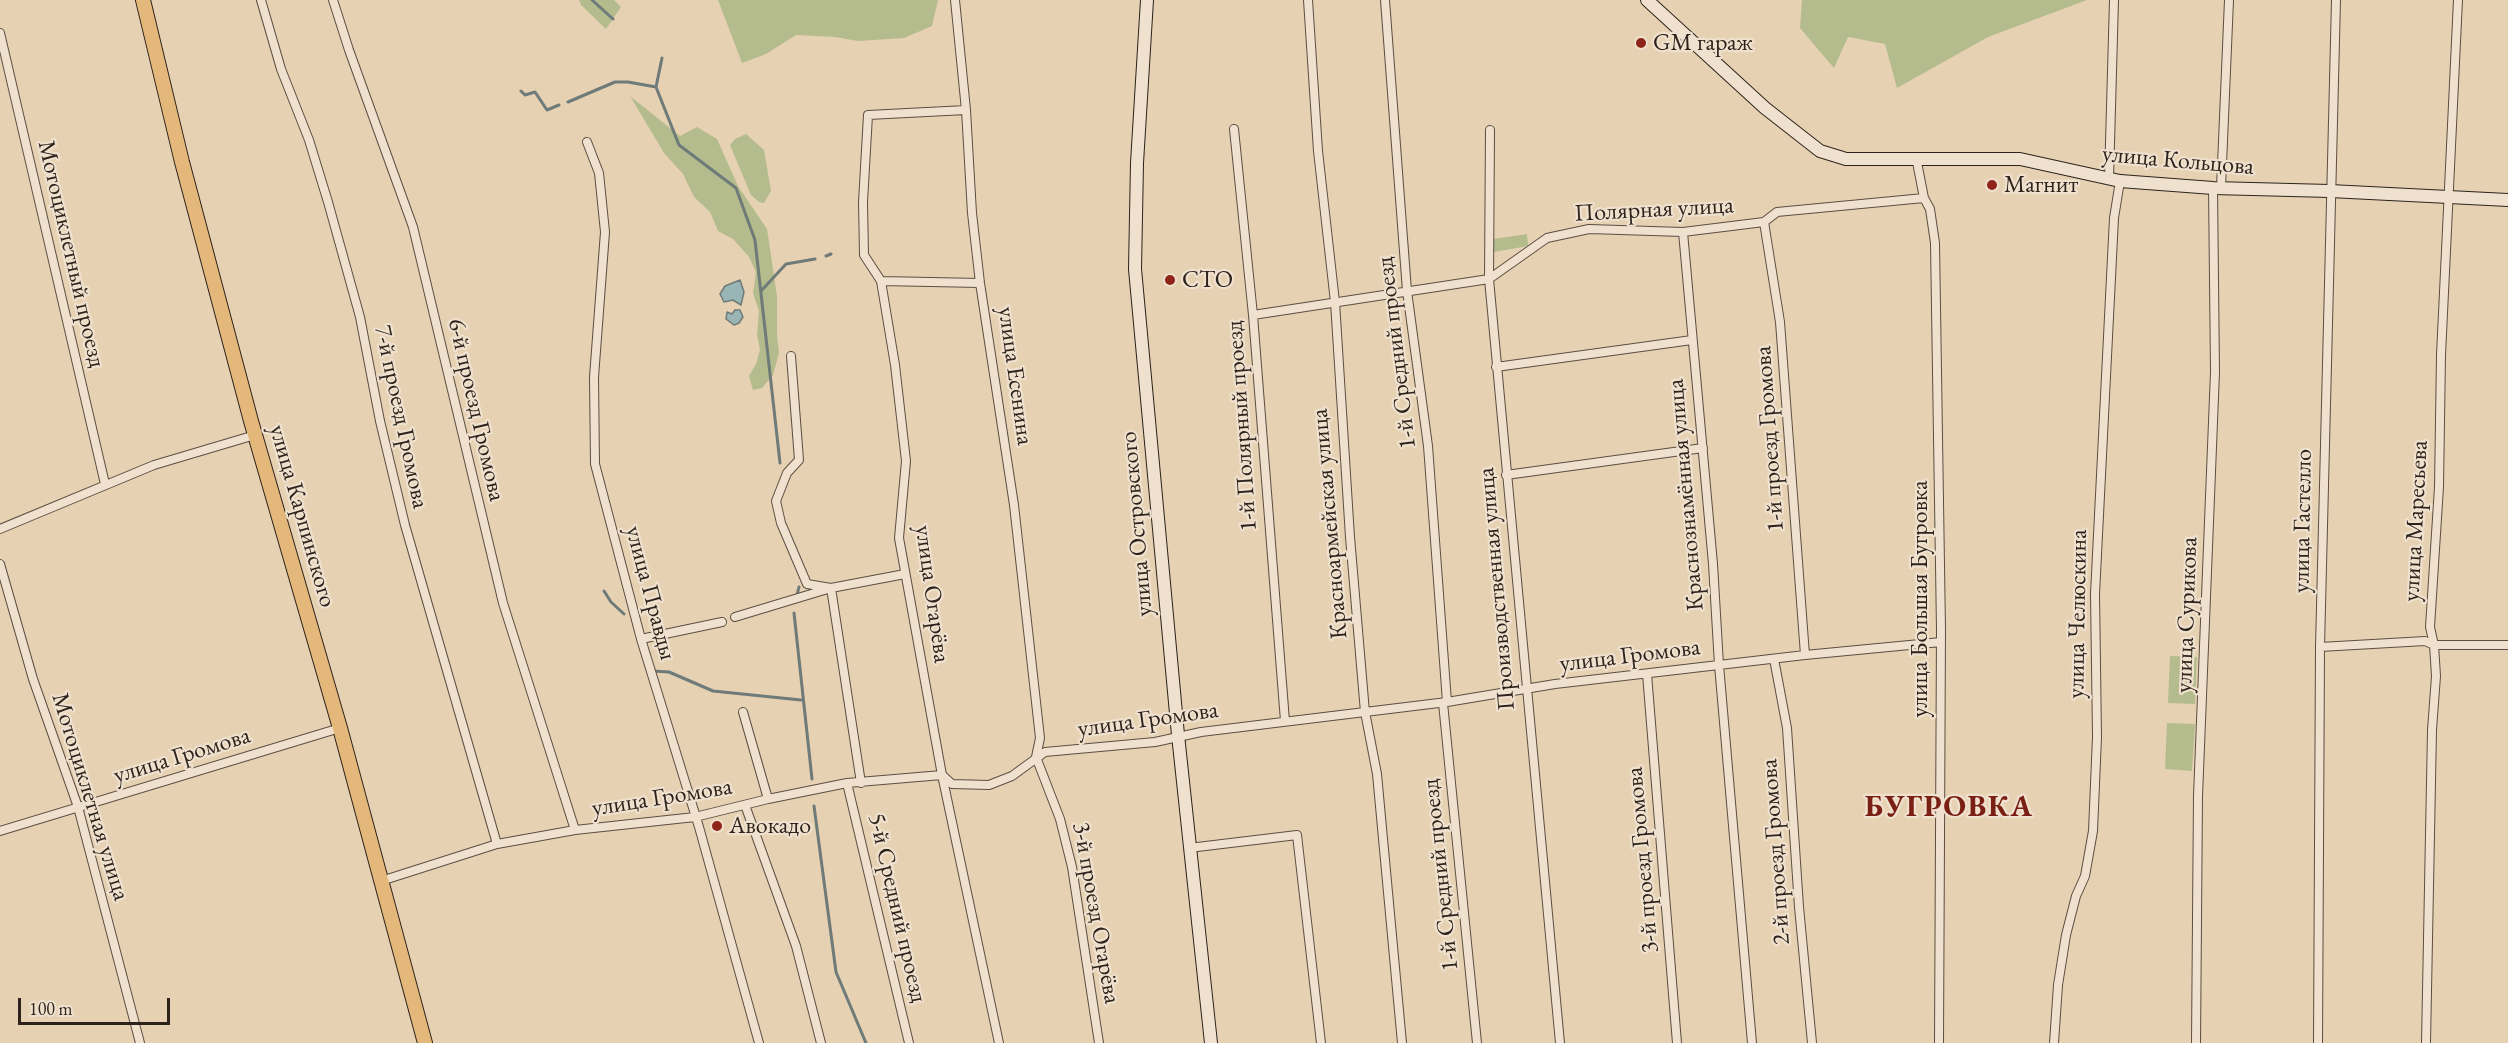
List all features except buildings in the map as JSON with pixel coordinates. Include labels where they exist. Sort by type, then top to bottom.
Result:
[{"type":"main road","name":"улица Карпинского","points":[[143,0],[182,162],[255,435],[340,728],[425,1043]]},
{"type":"street","name":"7-й проезд Громова","points":[[261,0],[281,69],[309,140],[328,202],[360,317],[380,422],[405,525],[497,844]]},
{"type":"street","name":"6-й проезд Громова","points":[[333,0],[413,227],[503,603],[575,830]]},
{"type":"street","name":"улица Есенина","points":[[955,0],[966,110],[972,213],[980,283],[1014,505],[1040,738],[1036,758]]},
{"type":"street","name":"улица Островского","points":[[1147,0],[1137,163],[1135,269],[1189,848],[1211,1043]]},
{"type":"street","name":"Красноармейская улица","points":[[1308,0],[1318,151],[1335,302],[1341,419],[1365,712],[1377,774],[1402,1043]]},
{"type":"street","name":"1-й Средний проезд","points":[[1385,0],[1407,291],[1428,446],[1445,702],[1477,1043]]},
{"type":"street","name":"улица Кольцова","points":[[1647,0],[1765,108],[1820,151],[1846,159],[1916,157],[2020,159],[2115,180],[2217,188],[2330,190],[2508,200]]},
{"type":"street","name":"улица Челюскина","points":[[2054,1043],[2058,985],[2066,935],[2076,896],[2085,876],[2092,831],[2097,737],[2095,594],[2114,218],[2114,0]]},
{"type":"street","name":"улица Сурикова","points":[[2196,1043],[2198,796],[2215,372],[2217,188],[2229,0]]},
{"type":"street","name":"улица Гастелло","points":[[2318,1043],[2320,647],[2336,0]]},
{"type":"street","name":"улица Маресьева","points":[[2426,1043],[2436,676],[2430,627],[2439,488],[2441,355],[2458,0]]},
{"type":"street","name":"Мотоциклетный проезд","points":[[0,33],[105,484]]},
{"type":"street","name":"улица Огарёва","points":[[966,110],[868,115],[863,202],[864,255],[881,281],[895,365],[906,461],[899,538],[905,574],[942,775],[999,1043]]},
{"type":"street","name":"1-й Полярный проезд","points":[[1234,129],[1254,315],[1285,721]]},
{"type":"street","name":"Производственная улица","points":[[1490,130],[1489,279],[1525,690],[1560,1043]]},
{"type":"street","name":"улица Правды","points":[[586,142],[599,173],[605,232],[594,377],[595,464],[641,639],[699,827],[759,1043]]},
{"type":"street","name":"улица Большая Бугровка","points":[[1916,157],[1924,198],[1930,209],[1935,243],[1941,642],[1939,1043]]},
{"type":"street","name":"Полярная улица","points":[[1254,315],[1489,279],[1547,238],[1589,229],[1683,232],[1764,222],[1777,212],[1924,198]]},
{"type":"street","name":"1-й проезд Громова","points":[[1764,222],[1780,322],[1805,655]]},
{"type":"street","name":"Краснознамённая улица","points":[[1683,232],[1752,1043]]},
{"type":"street","points":[[881,281],[980,283]]},
{"type":"street","points":[[1496,367],[1692,340]]},
{"type":"street","points":[[791,356],[798,460],[787,473],[776,501],[781,523],[807,584],[831,588]]},
{"type":"street","points":[[0,529],[154,465],[255,435]]},
{"type":"street","points":[[1506,475],[1703,447]]},
{"type":"street","name":"Мотоциклетная улица","points":[[0,564],[33,679],[78,807],[140,1043]]},
{"type":"street","points":[[735,617],[831,588],[905,574]]},
{"type":"street","points":[[831,588],[861,783]]},
{"type":"street","points":[[641,639],[722,622]]},
{"type":"street","points":[[2320,647],[2425,641],[2434,645],[2508,645]]},
{"type":"street","name":"улица Громова","points":[[381,880],[497,844],[575,830],[695,817],[847,783],[942,775],[952,784],[989,785],[1012,776],[1045,752],[1155,742],[1178,735],[1445,702],[1554,684],[1941,642]]},
{"type":"street","name":"2-й проезд Громова","points":[[1774,659],[1787,729],[1799,911],[1812,1043]]},
{"type":"street","name":"3-й проезд Громова","points":[[1647,674],[1677,1043]]},
{"type":"street","points":[[743,712],[768,799]]},
{"type":"street","name":"улица Громова","points":[[0,831],[340,728]]},
{"type":"street","name":"3-й проезд Огарёва","points":[[1036,758],[1060,819],[1072,867],[1099,1043]]},
{"type":"street","name":"5-й Средний проезд","points":[[847,783],[909,1043]]},
{"type":"street","points":[[745,805],[796,946],[821,1043]]},
{"type":"street","points":[[1189,848],[1297,835],[1321,1043]]},
{"type":"green space","points":[[579,0],[614,0],[621,7],[606,29],[581,5]]},
{"type":"green space","points":[[718,0],[938,0],[932,26],[904,38],[858,41],[796,35],[766,54],[742,63]]},
{"type":"green space","points":[[1802,0],[2087,0],[1988,37],[1897,88],[1885,44],[1848,37],[1834,68],[1800,28]]},
{"type":"green space","points":[[630,96],[680,136],[697,127],[717,139],[738,186],[767,229],[777,296],[779,353],[773,375],[762,388],[753,390],[749,376],[760,350],[757,335],[759,311],[753,293],[756,272],[749,257],[733,239],[718,231],[710,212],[694,197],[683,174],[664,153]]},
{"type":"green space","points":[[746,134],[764,150],[771,191],[764,203],[751,195],[730,145],[735,139]]},
{"type":"green space","points":[[1527,234],[1528,246],[1494,252],[1494,239]]},
{"type":"green space","points":[[2170,656],[2197,657],[2195,704],[2168,703]]},
{"type":"green space","points":[[2167,723],[2195,724],[2192,771],[2165,769]]},
{"type":"water","points":[[740,280],[744,292],[741,305],[733,300],[724,302],[720,294],[725,286]]},
{"type":"water","points":[[735,310],[740,310],[743,317],[739,323],[734,325],[726,319],[727,312],[732,314]]},
{"type":"waterway","points":[[592,0],[613,19]]},
{"type":"waterway","points":[[656,87],[662,58]]},
{"type":"waterway","points":[[568,102],[615,82],[656,87],[679,145],[736,188],[755,240],[780,463]]},
{"type":"waterway","points":[[521,91],[525,95],[535,92],[547,110],[559,105]]},
{"type":"waterway","points":[[826,256],[831,254]]},
{"type":"waterway","points":[[761,291],[786,264],[815,259]]},
{"type":"waterway","points":[[797,595],[799,587]]},
{"type":"waterway","points":[[604,591],[611,602],[624,614]]},
{"type":"waterway","points":[[794,613],[812,779]]},
{"type":"waterway","points":[[653,671],[669,672],[713,691],[801,700]]},
{"type":"waterway","points":[[814,806],[836,972],[866,1043]]},
{"type":"place","name":"GM гараж","points":[[1641,43]]},
{"type":"place","name":"Магнит","points":[[1992,185]]},
{"type":"place","name":"СТО","points":[[1170,280]]},
{"type":"place","name":"Авокадо","points":[[717,826]]},
{"type":"district","name":"БУГРОВКА","points":[[1949,808]]}]
